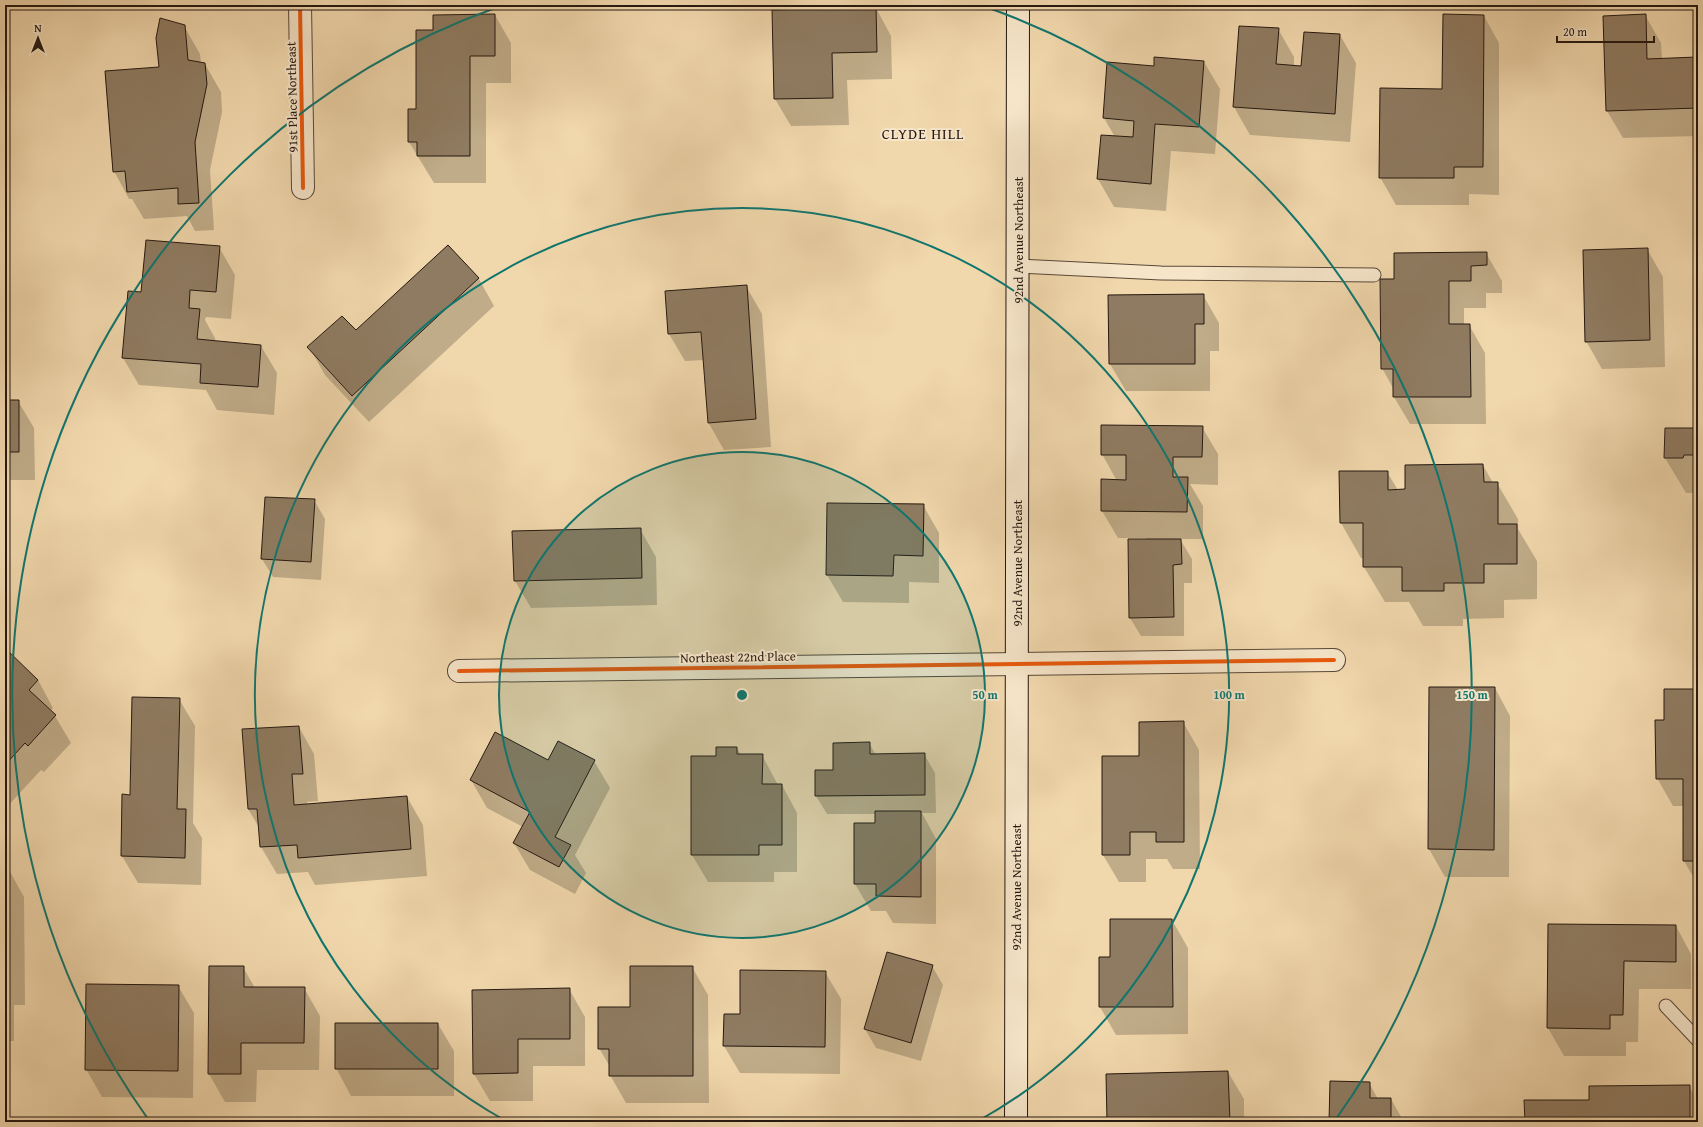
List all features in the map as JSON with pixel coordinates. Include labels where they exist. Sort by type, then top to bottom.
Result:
[{"type":"main road","name":"91st Place Northeast","points":[[300,5],[304,188]]},
{"type":"main road","name":"92nd Avenue Northeast","points":[[1016,1122],[1018,5]]},
{"type":"main road","name":"Northeast 22nd Place","points":[[459,672],[1017,663],[1334,660]]},
{"type":"lane","points":[[1018,266],[1161,273],[1374,275]]},
{"type":"lane","points":[[1666,1006],[1698,1040]]},
{"type":"building","points":[[876,7],[877,52],[832,53],[833,98],[774,99],[772,10]]},
{"type":"building","points":[[495,14],[495,56],[470,56],[470,156],[417,156],[417,142],[408,142],[408,109],[416,109],[416,30],[433,30],[433,15]]},
{"type":"building","points":[[1443,14],[1484,15],[1483,167],[1454,167],[1454,178],[1379,178],[1380,88],[1442,89]]},
{"type":"building","points":[[1646,14],[1647,59],[1697,57],[1698,108],[1606,111],[1603,16]]},
{"type":"building","points":[[160,18],[185,25],[188,60],[205,63],[207,84],[195,142],[199,203],[178,204],[178,188],[127,192],[125,171],[113,172],[105,71],[159,67],[156,38]]},
{"type":"building","points":[[1239,26],[1279,28],[1276,64],[1301,66],[1304,32],[1340,34],[1335,114],[1233,107]]},
{"type":"building","points":[[1154,57],[1204,61],[1199,127],[1155,124],[1151,184],[1097,179],[1101,135],[1133,137],[1134,121],[1103,118],[1107,62],[1154,66]]},
{"type":"building","points":[[146,240],[220,246],[216,292],[190,290],[189,308],[200,309],[197,339],[261,345],[258,387],[200,383],[201,364],[122,358],[128,291],[141,292]]},
{"type":"building","points":[[448,245],[479,278],[352,396],[307,347],[342,316],[356,330]]},
{"type":"building","points":[[1648,248],[1650,340],[1585,342],[1583,250]]},
{"type":"building","points":[[1487,252],[1487,265],[1471,266],[1471,281],[1449,281],[1449,324],[1470,324],[1471,397],[1393,397],[1393,369],[1381,369],[1380,279],[1394,279],[1394,253]]},
{"type":"building","points":[[747,285],[756,419],[708,423],[701,332],[668,334],[665,291]]},
{"type":"building","points":[[1204,294],[1204,324],[1195,324],[1195,364],[1109,364],[1108,295]]},
{"type":"building","points":[[5,400],[19,400],[19,452],[5,452]]},
{"type":"building","points":[[1101,425],[1203,426],[1202,457],[1173,457],[1173,477],[1188,477],[1187,512],[1101,511],[1101,479],[1126,480],[1126,455],[1101,455]]},
{"type":"building","points":[[1665,428],[1698,428],[1698,455],[1684,455],[1683,458],[1664,458]]},
{"type":"building","points":[[1483,464],[1484,482],[1498,482],[1498,524],[1517,524],[1517,564],[1484,564],[1484,583],[1444,583],[1444,591],[1402,591],[1402,567],[1363,567],[1363,523],[1340,523],[1339,471],[1388,471],[1388,490],[1405,489],[1405,465]]},
{"type":"building","points":[[265,497],[315,499],[311,562],[261,559]]},
{"type":"building","points":[[827,503],[924,504],[923,556],[894,555],[893,576],[826,575]]},
{"type":"building","points":[[641,528],[642,578],[514,581],[512,531]]},
{"type":"building","points":[[1128,539],[1181,539],[1182,564],[1173,565],[1174,617],[1129,618]]},
{"type":"building","points":[[5,648],[38,680],[29,690],[56,715],[28,746],[25,743],[5,765]]},
{"type":"building","points":[[1429,687],[1495,687],[1494,850],[1428,849]]},
{"type":"building","points":[[1664,689],[1698,689],[1698,861],[1683,861],[1683,779],[1656,779],[1655,720],[1664,720]]},
{"type":"building","points":[[132,697],[180,698],[177,809],[186,809],[185,858],[121,856],[122,794],[130,795]]},
{"type":"building","points":[[1184,721],[1184,842],[1156,842],[1156,832],[1130,832],[1130,855],[1102,855],[1102,756],[1139,756],[1139,722]]},
{"type":"building","points":[[299,726],[303,774],[292,774],[294,805],[407,796],[411,849],[298,858],[297,845],[260,847],[257,809],[248,809],[242,729]]},
{"type":"building","points":[[495,732],[548,760],[558,741],[595,760],[555,837],[571,845],[559,867],[513,843],[530,812],[470,780]]},
{"type":"building","points":[[870,742],[870,754],[925,753],[925,795],[815,796],[815,770],[833,770],[833,743]]},
{"type":"building","points":[[716,747],[737,747],[737,754],[763,754],[762,784],[782,784],[782,845],[759,845],[759,855],[691,855],[691,756],[716,756]]},
{"type":"building","points":[[875,811],[921,811],[921,897],[876,896],[876,884],[854,884],[854,823],[875,823]]},
{"type":"building","points":[[5,869],[9,869],[9,978],[5,978]]},
{"type":"building","points":[[1110,919],[1172,919],[1173,1007],[1099,1007],[1099,957],[1110,957]]},
{"type":"building","points":[[1548,924],[1676,925],[1676,962],[1624,961],[1623,1015],[1610,1015],[1610,1029],[1547,1028]]},
{"type":"building","points":[[887,952],[933,965],[911,1043],[864,1029]]},
{"type":"building","points":[[209,966],[244,966],[244,987],[305,987],[304,1043],[241,1043],[241,1074],[208,1074]]},
{"type":"building","points":[[630,966],[693,966],[693,1076],[609,1076],[609,1049],[598,1049],[598,1007],[630,1007]]},
{"type":"building","points":[[740,970],[826,971],[825,1047],[723,1046],[724,1014],[740,1014]]},
{"type":"building","points":[[86,984],[179,985],[178,1071],[85,1070]]},
{"type":"building","points":[[570,988],[570,1039],[518,1039],[518,1073],[473,1074],[472,990]]},
{"type":"building","points":[[335,1023],[438,1023],[438,1069],[335,1069]]},
{"type":"building","points":[[1228,1071],[1230,1122],[1107,1122],[1106,1074]]},
{"type":"building","points":[[1330,1081],[1370,1082],[1370,1098],[1391,1098],[1391,1122],[1329,1122]]},
{"type":"building","points":[[1690,1085],[1690,1122],[1525,1122],[1524,1100],[1589,1100],[1589,1086]]},
{"type":"cycle path","points":[[300,5],[303,188]]},
{"type":"cycle path","points":[[459,671],[1334,660]]},
{"type":"district","name":"CLYDE HILL","points":[[923,133]]}]
